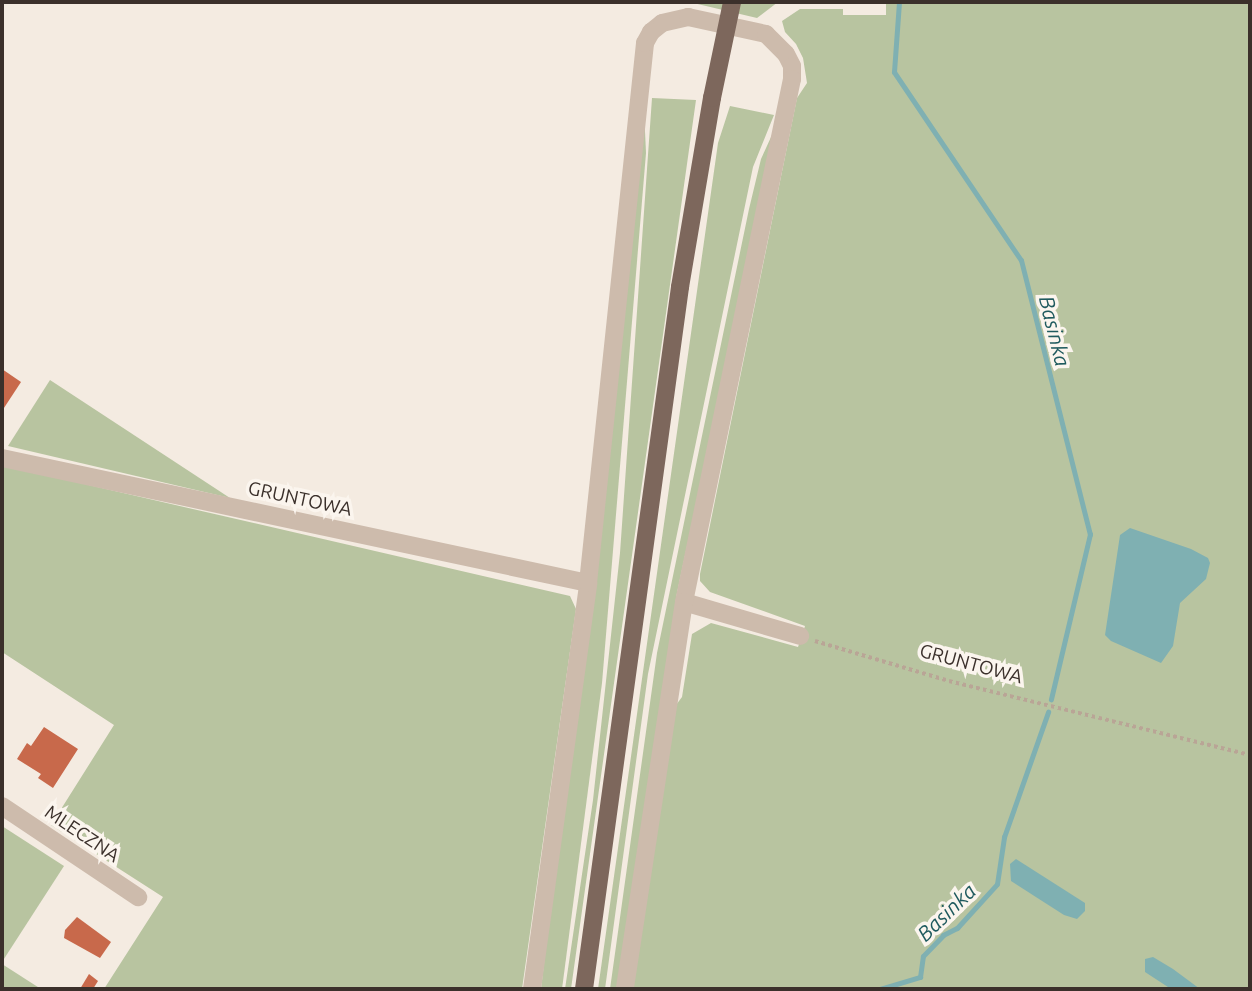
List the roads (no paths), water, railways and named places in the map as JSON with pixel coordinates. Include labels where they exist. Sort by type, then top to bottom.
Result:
[{"type":"main road","points":[[584,989],[680,287],[712,98],[732,2]]},
{"type":"street","points":[[532,989],[588,583],[645,43],[651,32],[662,23],[688,17],[766,34],[786,54],[792,66],[792,79],[684,602],[625,989]]},
{"type":"street","name":"GRUNTOWA","points":[[2,458],[588,583]]},
{"type":"street","points":[[684,602],[800,636]]},
{"type":"street","name":"MLECZNA","points":[[2,806],[138,897]]},
{"type":"water","points":[[1130,528],[1191,549],[1208,558],[1210,563],[1206,579],[1180,603],[1173,646],[1161,663],[1111,641],[1105,635],[1120,535]]},
{"type":"water","points":[[1016,859],[1085,903],[1085,911],[1077,919],[1064,915],[1011,881],[1010,864]]},
{"type":"water","points":[[1153,957],[1200,989],[1171,989],[1145,972],[1145,959]]},
{"type":"waterway","name":"Basinka","points":[[899,2],[894,72],[1021,260],[1090,534],[1051,699]]},
{"type":"waterway","name":"Basinka","points":[[880,989],[920,977],[923,956],[943,935],[957,928],[997,884],[1004,837],[1048,712]]}]
